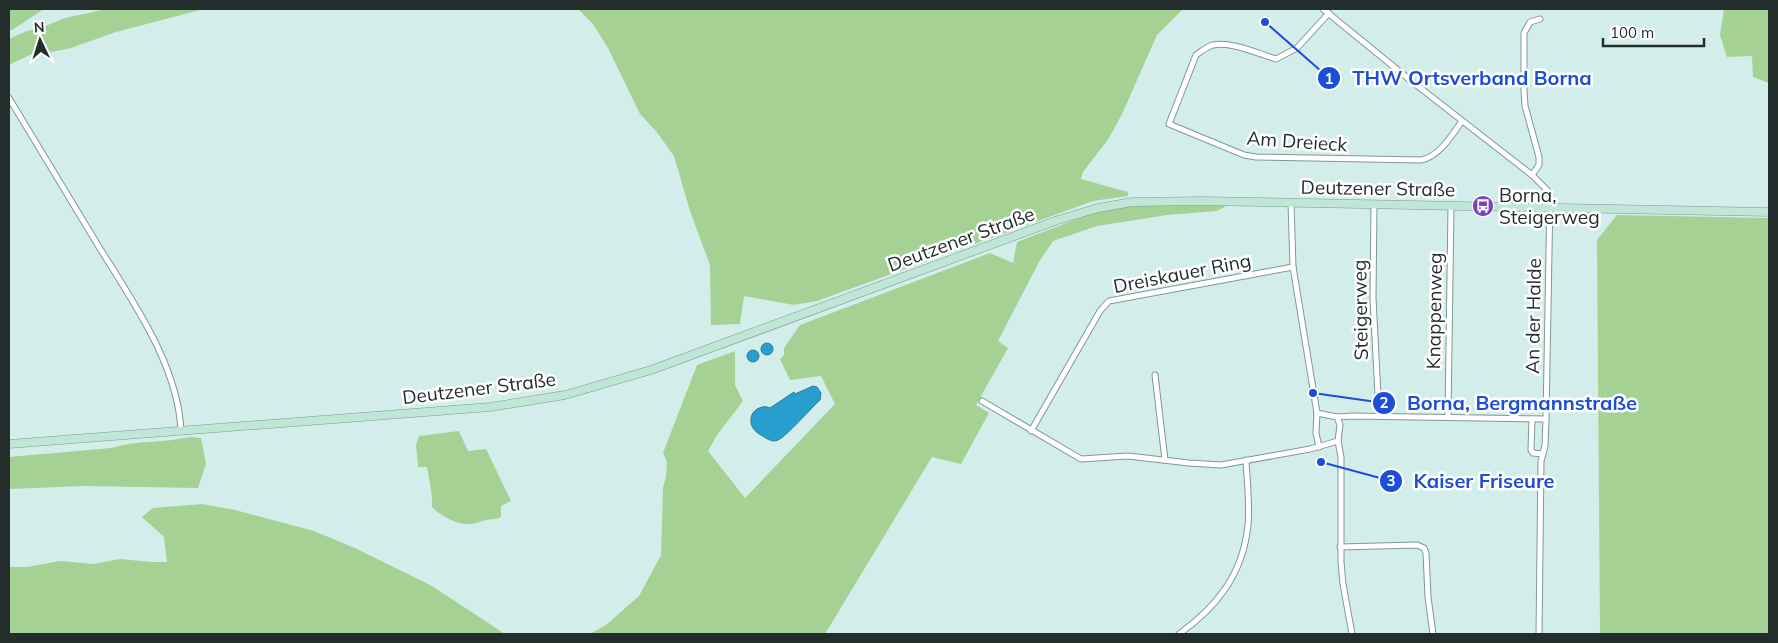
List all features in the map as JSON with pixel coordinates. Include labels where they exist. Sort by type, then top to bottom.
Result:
[{"type":"main road","name":"Deutzener Straße","points":[[9,444],[490,407],[565,395],[651,370],[1082,212],[1123,204],[1153,201],[1769,212]]},
{"type":"street","points":[[1323,9],[1532,175],[1548,191],[1550,207]]},
{"type":"street","name":"Am Dreieck","points":[[1329,13],[1297,48],[1276,59],[1231,46],[1215,45],[1206,48],[1196,55],[1169,124],[1244,155],[1256,157],[1421,160],[1434,155],[1462,121]]},
{"type":"street","points":[[1532,175],[1539,165],[1539,157],[1525,106],[1524,33],[1530,22],[1540,19]]},
{"type":"street","points":[[9,98],[132,300],[152,337],[168,370],[180,415],[181,431]]},
{"type":"street","points":[[1291,203],[1293,266],[1317,413],[1316,433],[1319,447]]},
{"type":"street","name":"Steigerweg","points":[[1374,204],[1373,298],[1379,416]]},
{"type":"street","name":"Knappenweg","points":[[1448,417],[1451,206]]},
{"type":"street","name":"An der Halde","points":[[1539,634],[1541,461],[1545,446],[1546,419],[1550,207]]},
{"type":"street","name":"Dreiskauer Ring","points":[[1031,432],[1100,311],[1109,301],[1293,266]]},
{"type":"street","points":[[1155,376],[1165,460]]},
{"type":"street","points":[[982,401],[1031,432],[1081,460],[1128,456],[1213,465],[1319,447],[1338,441]]},
{"type":"street","points":[[1317,413],[1337,417],[1546,419]]},
{"type":"street","points":[[1337,417],[1340,425],[1338,441],[1341,457],[1340,547],[1343,584],[1352,634]]},
{"type":"street","points":[[1532,419],[1532,450],[1536,454],[1543,454]]},
{"type":"street","points":[[1179,634],[1216,603],[1227,587],[1245,548],[1248,524],[1246,460]]},
{"type":"street","points":[[1340,547],[1417,545],[1424,548],[1426,553],[1428,597],[1434,634]]},
{"type":"green space","points":[[9,9],[44,9],[12,30],[9,30]]},
{"type":"green space","points":[[107,9],[204,9],[116,32],[71,48],[32,54],[9,65],[9,39],[65,18]]},
{"type":"green space","points":[[578,9],[1183,9],[1157,35],[1122,114],[1109,138],[1083,172],[1081,179],[1128,192],[1128,196],[1093,201],[817,301],[794,305],[744,296],[740,324],[711,325],[710,265],[690,211],[674,156],[656,131],[640,114],[608,48],[593,24]]},
{"type":"green space","points":[[1724,9],[1769,9],[1769,83],[1753,77],[1752,56],[1727,57],[1720,35]]},
{"type":"green space","points":[[1164,205],[1226,206],[1217,211],[1167,215],[1097,226],[1053,241],[1039,262],[998,341],[1008,348],[976,405],[989,413],[961,464],[932,457],[825,634],[590,634],[606,625],[639,596],[661,555],[663,488],[667,462],[663,453],[697,365],[735,351],[735,385],[743,401],[717,435],[708,451],[745,498],[835,404],[821,376],[790,380],[780,359],[784,355],[784,348],[800,325],[990,253],[1013,263],[1017,242],[1082,217],[1118,207]]},
{"type":"green space","points":[[1617,215],[1769,218],[1769,634],[1600,634],[1597,240]]},
{"type":"green space","points":[[459,431],[468,451],[486,449],[511,501],[501,506],[501,517],[474,524],[465,524],[449,519],[432,507],[427,467],[418,467],[416,445],[419,436]]},
{"type":"green space","points":[[190,437],[201,438],[206,464],[198,488],[84,486],[9,489],[9,457],[111,448],[121,445]]},
{"type":"green space","points":[[202,504],[235,510],[314,531],[357,549],[432,586],[505,634],[9,634],[9,567],[27,567],[60,561],[94,564],[120,559],[167,562],[164,537],[142,517],[153,508]]},
{"type":"water","points":[[765,343],[769,343],[773,349],[769,355],[765,355],[761,351],[761,347]]},
{"type":"water","points":[[751,350],[755,350],[759,356],[755,362],[751,362],[747,358],[747,354]]},
{"type":"water","points":[[813,386],[817,387],[821,393],[820,400],[782,438],[771,441],[753,428],[751,419],[755,411],[764,407],[770,408],[794,392],[795,394]]},
{"type":"place","name":"THW Ortsverband Borna","points":[[1265,22]]},
{"type":"place","name":"Borna, Steigerweg","points":[[1483,206]]},
{"type":"place","name":"Borna, Bergmannstraße","points":[[1313,393]]},
{"type":"place","name":"Kaiser Friseure","points":[[1321,462]]}]
